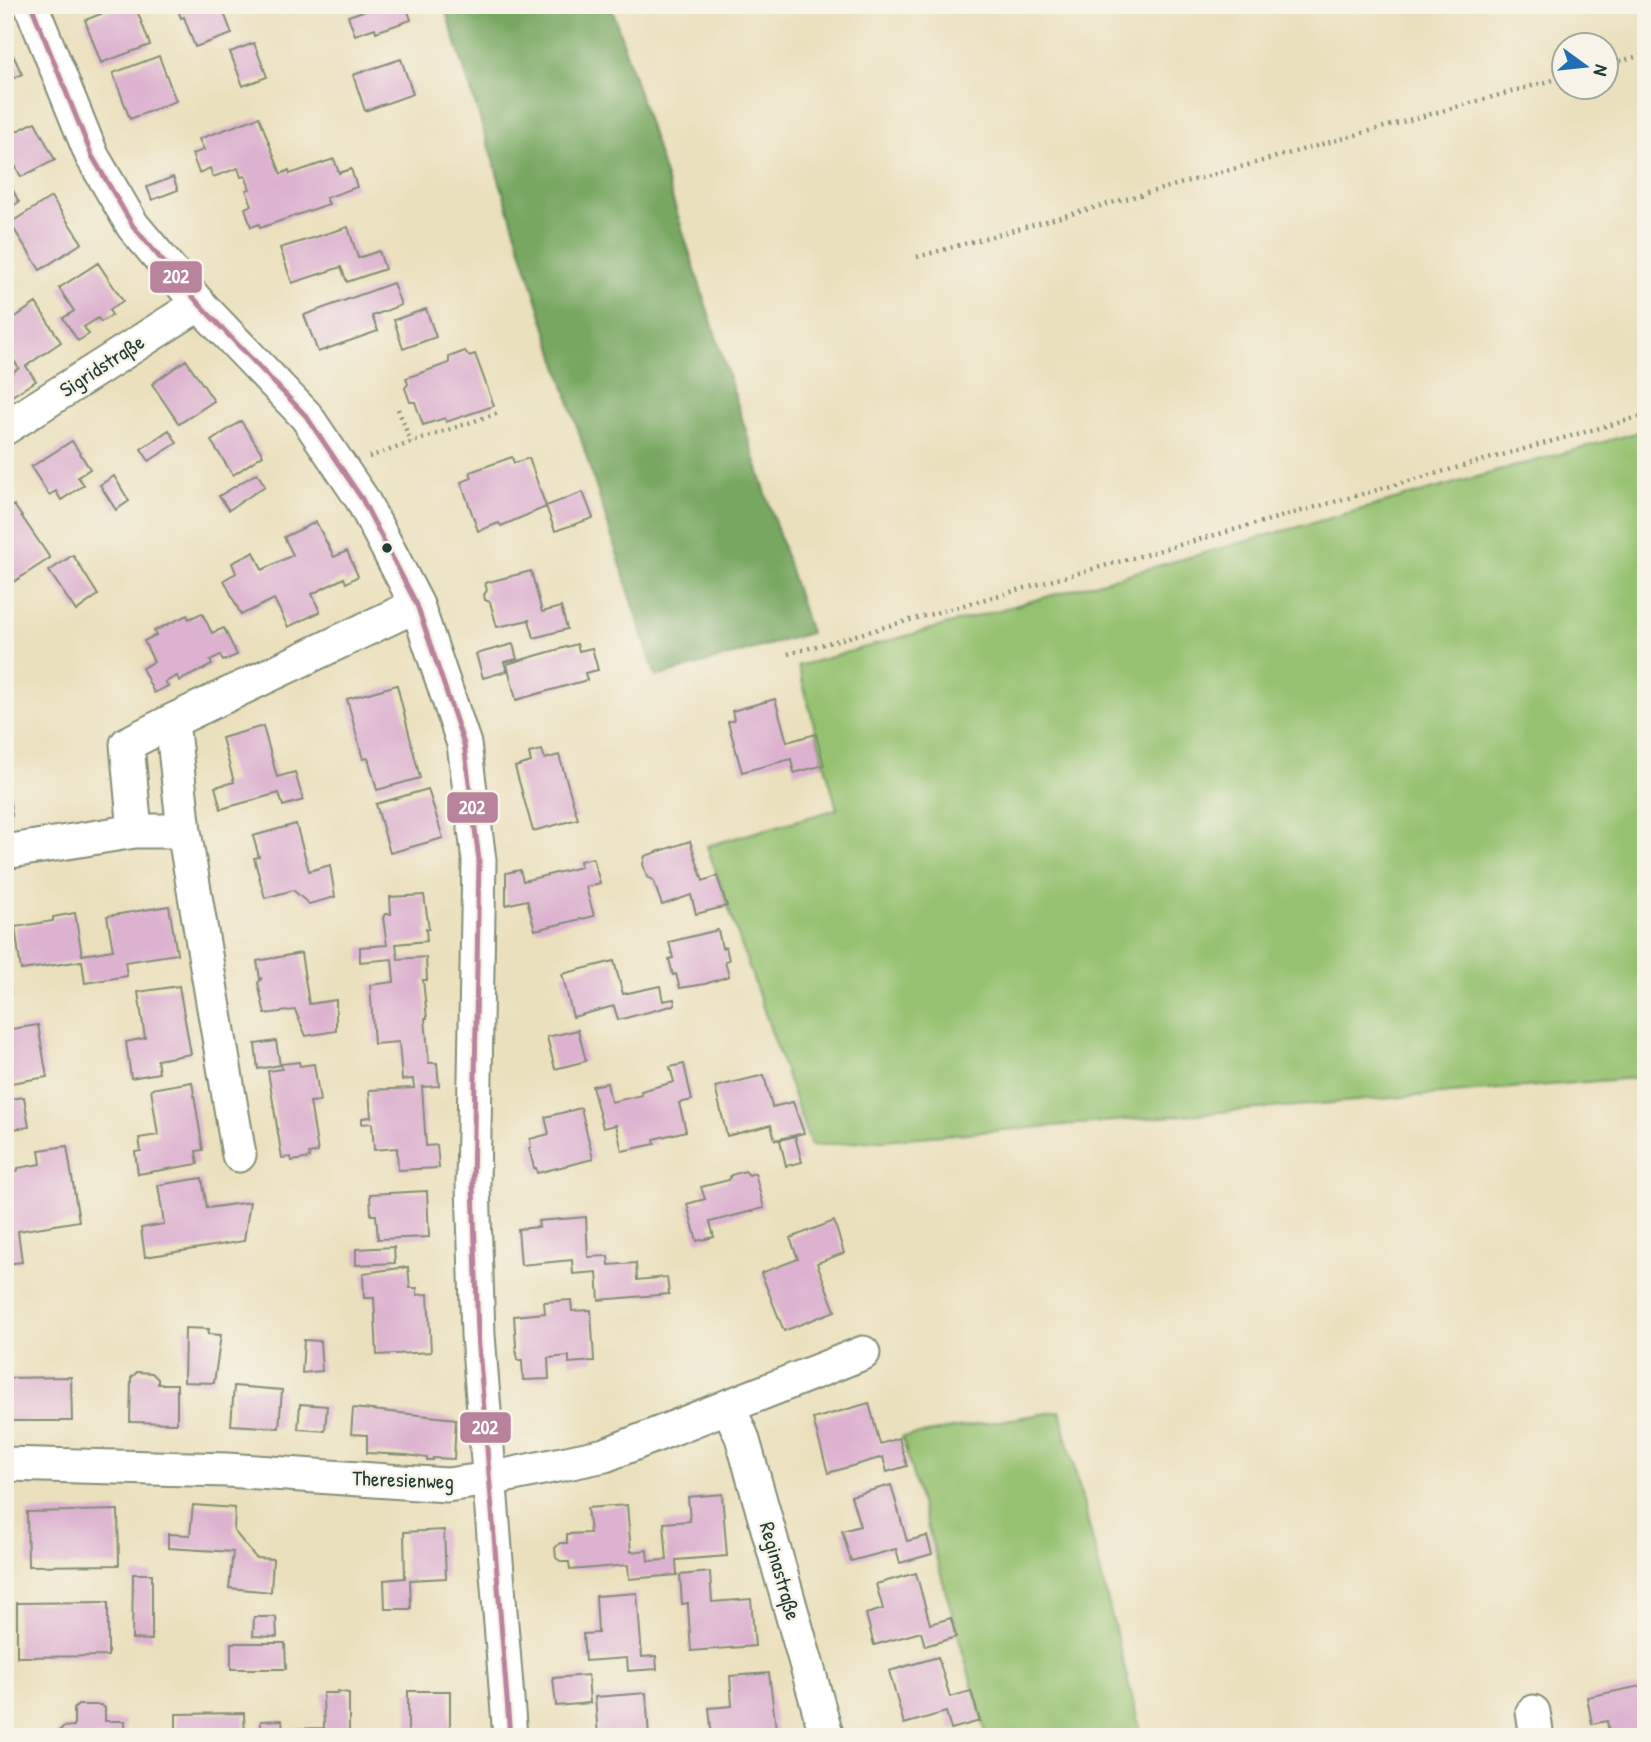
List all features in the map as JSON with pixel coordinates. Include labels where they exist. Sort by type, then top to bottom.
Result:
[{"type":"street","points":[[30,5],[92,156],[133,226],[199,304],[306,416],[362,499],[417,605],[464,744],[479,860],[473,1185],[478,1335],[510,1737]]},
{"type":"street","name":"Sigridstraße","points":[[5,428],[199,304]]},
{"type":"street","points":[[135,831],[127,744],[172,720],[417,605]]},
{"type":"street","points":[[172,720],[184,831],[239,1155]]},
{"type":"street","points":[[5,852],[135,831],[184,831]]},
{"type":"street","name":"Theresienweg","points":[[5,1464],[227,1470],[447,1485],[490,1479],[605,1455],[863,1353]]},
{"type":"street","name":"Reginastraße","points":[[728,1406],[742,1437],[827,1737]]},
{"type":"path","points":[[1620,61],[1646,54]]},
{"type":"path","points":[[917,257],[1550,81]]},
{"type":"path","points":[[398,409],[411,442]]},
{"type":"path","points":[[344,471],[363,459],[501,412]]},
{"type":"path","points":[[788,654],[1646,415]]},
{"type":"green space","points":[[444,5],[611,5],[810,633],[656,677]]},
{"type":"green space","points":[[1646,430],[1646,1077],[811,1146],[707,846],[837,809],[798,666]]},
{"type":"green space","points":[[1060,1411],[1142,1737],[987,1737],[902,1437]]},
{"type":"building","points":[[124,5],[135,5],[150,45],[101,63],[85,20]]},
{"type":"building","points":[[176,5],[221,5],[232,34],[195,47],[184,17],[181,18]]},
{"type":"building","points":[[265,5],[287,5],[287,6],[268,13]]},
{"type":"building","points":[[368,5],[406,5],[411,20],[376,32],[375,28],[355,35],[348,16],[369,9]]},
{"type":"building","points":[[5,38],[22,74],[6,82],[9,89],[5,91]]},
{"type":"building","points":[[254,43],[267,77],[243,86],[230,52]]},
{"type":"building","points":[[159,56],[176,101],[130,119],[113,73]]},
{"type":"building","points":[[401,59],[413,94],[365,111],[353,75]]},
{"type":"building","points":[[259,117],[281,174],[289,170],[290,174],[334,159],[339,173],[351,169],[357,187],[326,198],[329,204],[260,228],[259,224],[251,227],[245,208],[252,205],[246,190],[250,189],[245,176],[241,177],[238,168],[213,177],[210,168],[199,173],[192,154],[204,150],[199,139]]},
{"type":"building","points":[[35,122],[55,160],[21,177],[5,146],[5,137]]},
{"type":"building","points":[[5,175],[19,202],[5,211]]},
{"type":"building","points":[[173,177],[178,190],[152,200],[147,187]]},
{"type":"building","points":[[51,197],[82,243],[40,270],[10,223]]},
{"type":"building","points":[[348,227],[358,258],[379,251],[385,269],[347,282],[341,267],[292,283],[280,248]]},
{"type":"building","points":[[98,263],[123,301],[109,310],[112,315],[101,322],[98,318],[84,327],[89,334],[78,341],[63,318],[74,311],[59,288]]},
{"type":"building","points":[[393,283],[401,305],[372,316],[378,331],[318,352],[304,315]]},
{"type":"building","points":[[36,303],[61,342],[26,366],[36,381],[7,399],[5,377],[19,368],[5,348],[5,324]]},
{"type":"building","points":[[426,309],[436,337],[403,349],[394,320]]},
{"type":"building","points":[[465,351],[469,356],[475,354],[494,406],[446,422],[445,418],[423,425],[415,402],[410,402],[405,388],[408,384],[406,378],[449,363],[449,357]]},
{"type":"building","points":[[186,360],[214,401],[179,424],[152,384]]},
{"type":"building","points":[[241,421],[263,455],[233,475],[211,441]]},
{"type":"building","points":[[169,430],[177,443],[149,461],[141,449]]},
{"type":"building","points":[[72,441],[90,469],[78,477],[84,485],[61,500],[56,491],[49,495],[31,467]]},
{"type":"building","points":[[512,457],[514,463],[529,458],[546,507],[501,526],[499,523],[478,531],[461,482],[472,478],[470,472]]},
{"type":"building","points":[[257,473],[265,486],[229,510],[219,496]]},
{"type":"building","points":[[114,476],[129,501],[116,510],[100,485]]},
{"type":"building","points":[[583,492],[593,518],[555,531],[546,506]]},
{"type":"building","points":[[14,505],[50,558],[12,583],[5,574],[5,511]]},
{"type":"building","points":[[316,522],[334,557],[347,551],[358,576],[346,583],[344,578],[312,594],[320,612],[288,627],[274,599],[241,615],[224,580],[236,573],[232,563],[254,552],[262,570],[293,555],[284,537]]},
{"type":"building","points":[[73,555],[98,595],[76,611],[49,571]]},
{"type":"building","points":[[531,571],[542,612],[561,607],[567,629],[534,638],[529,620],[497,627],[490,602],[485,600],[485,583]]},
{"type":"building","points":[[202,613],[212,633],[224,628],[237,655],[223,661],[220,655],[210,660],[212,665],[179,681],[177,676],[165,682],[168,686],[154,693],[142,668],[154,662],[144,641],[156,635],[154,631],[187,615],[189,619]]},
{"type":"building","points":[[513,644],[517,659],[504,662],[507,671],[483,678],[476,654]]},
{"type":"building","points":[[577,644],[579,651],[592,648],[598,670],[585,673],[587,680],[516,700],[507,664]]},
{"type":"building","points":[[397,685],[420,778],[377,790],[368,758],[363,759],[347,699]]},
{"type":"building","points":[[775,699],[787,742],[816,734],[824,765],[794,773],[791,759],[742,772],[728,722],[734,720],[732,711]]},
{"type":"building","points":[[263,726],[277,777],[295,772],[303,800],[283,806],[279,793],[221,809],[215,787],[234,782],[222,738]]},
{"type":"building","points":[[542,750],[545,759],[559,755],[578,819],[533,831],[515,767],[531,762],[529,753]]},
{"type":"building","points":[[5,789],[8,789],[12,816],[5,817]]},
{"type":"building","points":[[428,789],[443,838],[390,853],[376,804]]},
{"type":"building","points":[[296,824],[309,871],[330,865],[335,897],[309,904],[293,890],[265,898],[254,858],[259,857],[253,836]]},
{"type":"building","points":[[690,841],[703,881],[717,876],[727,906],[696,914],[691,895],[662,905],[653,880],[647,877],[643,864],[645,856]]},
{"type":"building","points":[[593,858],[600,883],[586,887],[594,916],[535,930],[527,900],[506,905],[506,873],[520,870],[523,881],[581,867],[580,861]]},
{"type":"building","points":[[424,895],[429,929],[426,929],[427,941],[396,944],[398,959],[426,957],[427,980],[423,980],[429,1063],[437,1063],[439,1086],[422,1087],[426,1146],[437,1145],[439,1168],[398,1170],[397,1148],[374,1150],[372,1123],[362,1124],[362,1118],[371,1117],[369,1090],[414,1088],[413,1079],[402,1080],[399,1042],[374,1044],[370,985],[394,982],[392,959],[360,962],[360,947],[387,945],[383,918],[385,914],[391,914],[390,897]]},
{"type":"building","points":[[169,906],[177,954],[125,962],[127,976],[85,983],[82,961],[21,970],[15,927],[53,921],[53,917],[75,913],[82,955],[113,950],[107,916]]},
{"type":"building","points":[[718,930],[722,948],[726,947],[729,960],[725,961],[729,976],[680,988],[669,959],[673,958],[669,942]]},
{"type":"building","points":[[301,953],[309,1004],[336,1000],[336,1031],[306,1036],[295,1010],[265,1014],[258,983],[262,978],[260,979],[257,961]]},
{"type":"building","points":[[614,961],[623,994],[660,986],[663,1001],[674,999],[675,1005],[618,1020],[614,1006],[573,1017],[562,974]]},
{"type":"building","points":[[9,979],[11,995],[5,995],[5,980]]},
{"type":"building","points":[[179,986],[191,1054],[157,1060],[159,1073],[131,1078],[126,1042],[145,1038],[138,992]]},
{"type":"building","points":[[38,1025],[47,1077],[5,1084],[5,1030]]},
{"type":"building","points":[[578,1030],[586,1061],[555,1069],[547,1037]]},
{"type":"building","points":[[276,1041],[280,1065],[258,1069],[255,1044]]},
{"type":"building","points":[[299,1062],[300,1066],[314,1064],[320,1101],[310,1102],[318,1152],[309,1154],[310,1158],[292,1161],[291,1157],[282,1158],[268,1071],[282,1069],[281,1064]]},
{"type":"building","points":[[684,1064],[692,1100],[679,1103],[686,1131],[654,1139],[655,1144],[622,1151],[616,1125],[603,1128],[592,1086],[607,1083],[611,1102],[642,1095],[641,1091],[674,1082],[670,1067]]},
{"type":"building","points":[[764,1075],[772,1107],[793,1102],[804,1133],[775,1140],[771,1125],[727,1136],[715,1087]]},
{"type":"building","points":[[192,1082],[203,1150],[196,1151],[198,1164],[138,1174],[135,1152],[141,1151],[139,1138],[158,1135],[151,1089]]},
{"type":"building","points":[[24,1097],[29,1127],[5,1130],[5,1100]]},
{"type":"building","points":[[581,1108],[593,1159],[537,1173],[529,1148],[530,1139],[549,1134],[545,1117]]},
{"type":"building","points":[[795,1136],[802,1162],[786,1166],[780,1140]]},
{"type":"building","points":[[67,1146],[79,1221],[18,1231],[22,1262],[5,1264],[5,1233],[10,1232],[5,1200],[5,1190],[9,1190],[7,1172],[41,1164],[39,1150]]},
{"type":"building","points":[[745,1171],[749,1175],[755,1173],[764,1208],[710,1222],[714,1237],[697,1241],[687,1204],[705,1199],[701,1187],[729,1180],[731,1175]]},
{"type":"building","points":[[202,1178],[207,1208],[250,1202],[244,1241],[145,1257],[141,1228],[164,1224],[158,1185]]},
{"type":"building","points":[[427,1191],[429,1237],[378,1239],[376,1215],[371,1215],[370,1194]]},
{"type":"building","points":[[586,1217],[588,1257],[608,1256],[609,1265],[636,1263],[637,1280],[667,1277],[669,1294],[599,1300],[597,1272],[573,1274],[572,1260],[521,1265],[518,1229],[539,1227],[538,1221]]},
{"type":"building","points":[[834,1221],[844,1253],[817,1263],[835,1311],[784,1331],[761,1273],[798,1259],[790,1238]]},
{"type":"building","points":[[394,1247],[395,1263],[356,1265],[356,1249]]},
{"type":"building","points":[[408,1267],[410,1288],[417,1288],[417,1295],[428,1294],[431,1352],[377,1355],[374,1298],[364,1298],[363,1273]]},
{"type":"building","points":[[571,1300],[572,1311],[591,1310],[594,1361],[569,1363],[569,1356],[548,1358],[549,1379],[523,1380],[522,1360],[517,1360],[514,1316],[545,1313],[544,1302]]},
{"type":"building","points":[[185,1328],[209,1329],[208,1334],[221,1335],[214,1383],[184,1382]]},
{"type":"building","points":[[304,1340],[320,1341],[322,1371],[302,1373]]},
{"type":"building","points":[[137,1372],[152,1373],[158,1379],[158,1384],[177,1384],[177,1423],[130,1422],[131,1378]]},
{"type":"building","points":[[71,1377],[72,1421],[5,1421],[5,1378]]},
{"type":"building","points":[[234,1386],[282,1390],[279,1428],[231,1425]]},
{"type":"building","points":[[869,1403],[880,1444],[899,1438],[907,1466],[887,1472],[883,1457],[828,1473],[813,1419]]},
{"type":"building","points":[[300,1404],[327,1406],[325,1431],[298,1429]]},
{"type":"building","points":[[353,1408],[456,1419],[454,1459],[427,1460],[407,1455],[367,1453],[367,1435],[351,1434]]},
{"type":"building","points":[[891,1485],[907,1541],[927,1536],[932,1554],[900,1563],[896,1549],[851,1561],[842,1531],[860,1526],[851,1496]]},
{"type":"building","points":[[722,1494],[727,1556],[676,1560],[677,1575],[629,1579],[628,1565],[570,1570],[569,1562],[556,1558],[555,1548],[560,1543],[567,1543],[567,1534],[590,1533],[587,1508],[627,1505],[631,1552],[647,1550],[648,1561],[667,1560],[664,1523],[690,1521],[688,1497]]},
{"type":"building","points":[[193,1505],[235,1508],[234,1531],[256,1558],[273,1559],[271,1592],[229,1588],[233,1552],[168,1548],[168,1534],[190,1535]]},
{"type":"building","points":[[118,1510],[119,1565],[28,1566],[27,1512]]},
{"type":"building","points":[[444,1530],[446,1578],[410,1580],[411,1609],[385,1609],[384,1580],[405,1578],[404,1532]]},
{"type":"building","points":[[710,1572],[712,1602],[751,1599],[755,1646],[691,1651],[688,1603],[682,1604],[680,1575]]},
{"type":"building","points":[[916,1573],[930,1624],[951,1618],[956,1637],[925,1646],[921,1632],[874,1645],[866,1614],[883,1609],[876,1584]]},
{"type":"building","points":[[133,1574],[152,1574],[152,1640],[132,1639]]},
{"type":"building","points":[[637,1593],[642,1657],[656,1656],[657,1669],[628,1671],[627,1658],[585,1661],[583,1634],[598,1633],[596,1596]]},
{"type":"building","points":[[108,1602],[108,1656],[17,1657],[17,1603]]},
{"type":"building","points":[[254,1617],[276,1617],[277,1637],[253,1636]]},
{"type":"building","points":[[231,1643],[285,1643],[286,1669],[231,1669]]},
{"type":"building","points":[[938,1657],[950,1697],[971,1691],[980,1721],[951,1729],[946,1712],[904,1724],[889,1671]]},
{"type":"building","points":[[769,1673],[777,1737],[712,1737],[709,1708],[732,1706],[730,1676]]},
{"type":"building","points":[[588,1675],[590,1703],[556,1706],[553,1678]]},
{"type":"building","points":[[1646,1685],[1646,1737],[1634,1737],[1633,1733],[1610,1737],[1607,1721],[1592,1724],[1587,1697]]},
{"type":"building","points":[[408,1691],[450,1691],[450,1737],[408,1737]]},
{"type":"building","points":[[323,1693],[349,1693],[349,1737],[261,1737],[261,1721],[282,1720],[283,1729],[324,1728]]},
{"type":"building","points":[[646,1693],[649,1737],[598,1737],[595,1697]]},
{"type":"building","points":[[78,1705],[101,1705],[105,1708],[105,1721],[125,1721],[125,1737],[58,1737],[58,1732],[63,1727],[74,1726],[74,1709]]},
{"type":"building","points":[[244,1713],[245,1737],[176,1737],[176,1714]]},
{"type":"transit line","name":"202","points":[[31,5],[92,156],[133,226],[199,304],[306,416],[362,499],[417,605],[464,744],[479,860],[473,1185],[478,1335],[510,1737]]}]
